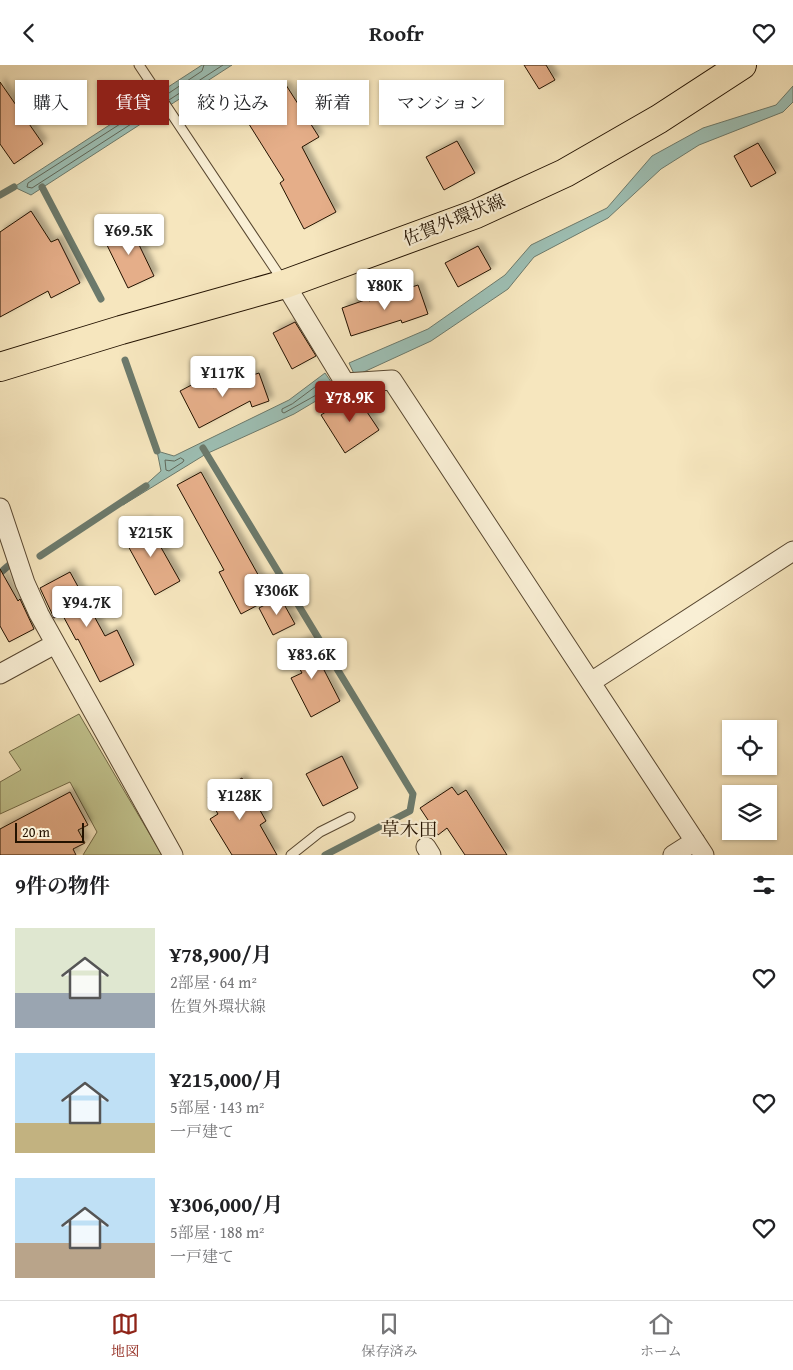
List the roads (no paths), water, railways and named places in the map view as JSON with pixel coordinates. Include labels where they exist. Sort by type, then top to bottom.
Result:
[{"type":"main road","name":"佐賀外環状線","points":[[0,367],[121,330],[285,284],[476,213],[565,173],[659,119],[742,65]]},
{"type":"street","points":[[285,284],[345,383],[392,379],[699,848],[673,855]]},
{"type":"street","points":[[0,509],[25,583],[39,614],[172,855]]},
{"type":"street","points":[[591,682],[793,551]]},
{"type":"street","points":[[0,675],[55,644]]},
{"type":"lane","points":[[139,65],[285,284]]},
{"type":"lane","points":[[291,855],[320,832],[350,817]]},
{"type":"water","points":[[202,65],[232,65],[209,80],[179,80],[179,99],[169,106],[169,86]]},
{"type":"water","points":[[793,86],[793,102],[783,112],[699,145],[661,169],[608,218],[534,257],[508,289],[431,341],[355,376],[349,363],[428,329],[505,275],[531,245],[607,208],[652,156],[703,128],[776,105]]},
{"type":"water","points":[[110,125],[139,125],[31,195],[14,187]]},
{"type":"water","points":[[325,373],[336,389],[294,414],[206,454],[123,505],[161,471],[157,451],[174,456],[289,400]]},
{"type":"waterway","points":[[0,195],[14,187]]},
{"type":"waterway","points":[[42,187],[101,299]]},
{"type":"waterway","points":[[125,360],[157,451]]},
{"type":"waterway","points":[[203,448],[413,794],[410,811],[325,855]]},
{"type":"waterway","points":[[40,556],[146,486]]},
{"type":"waterway","points":[[0,573],[15,560]]},
{"type":"district","name":"草木田","points":[[409,829]]}]
